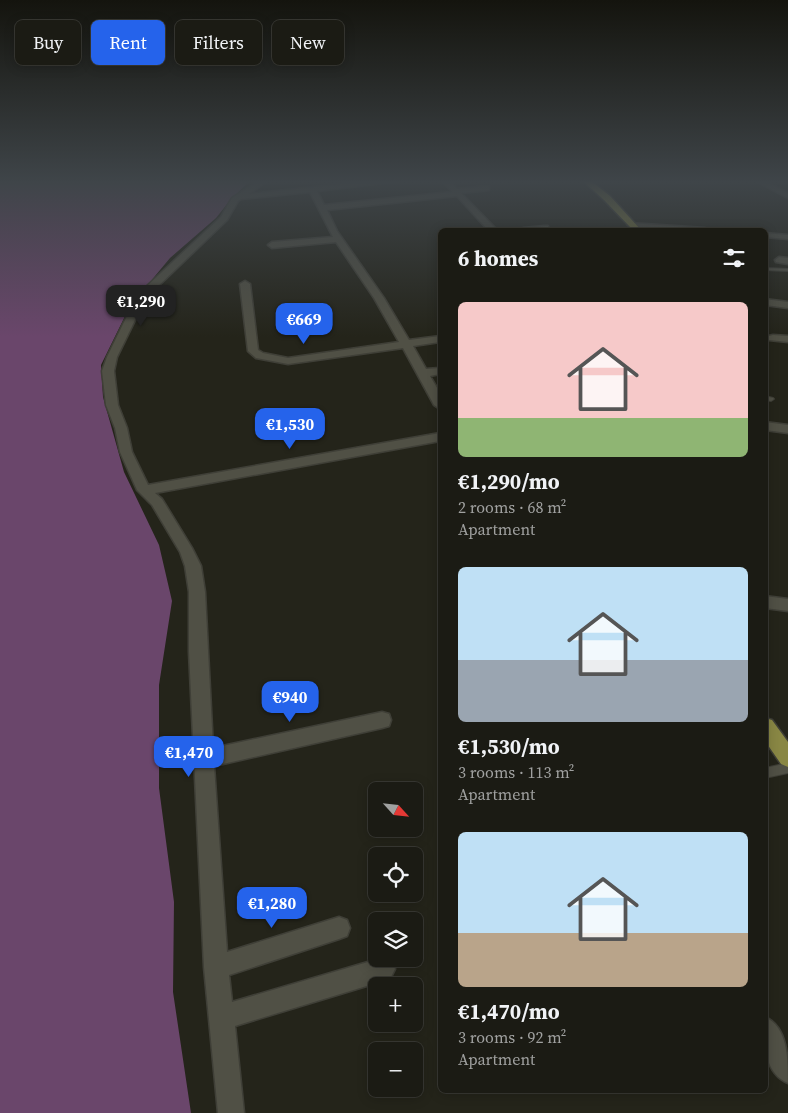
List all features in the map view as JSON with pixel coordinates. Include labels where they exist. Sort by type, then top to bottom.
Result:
[{"type":"main road","points":[[768,730],[788,758]]},
{"type":"street","points":[[207,233],[150,288],[139,304],[112,357],[108,371],[112,405],[121,428],[126,452],[144,490],[156,502],[173,527],[192,566],[197,592],[198,652],[216,967],[231,1113]]},
{"type":"street","points":[[335,233],[360,267],[438,401]]},
{"type":"street","points":[[768,235],[788,237]]},
{"type":"street","points":[[272,245],[338,239]]},
{"type":"street","points":[[245,284],[253,350],[260,356],[288,361],[438,340]]},
{"type":"street","points":[[768,302],[788,305]]},
{"type":"street","points":[[773,338],[788,339]]},
{"type":"street","points":[[423,373],[438,371]]},
{"type":"street","points":[[768,426],[788,429]]},
{"type":"street","points":[[144,490],[438,437]]},
{"type":"street","points":[[768,602],[788,605]]},
{"type":"street","points":[[205,759],[382,720]]},
{"type":"street","points":[[216,967],[338,928]]},
{"type":"street","points":[[221,1018],[383,969]]},
{"type":"street","points":[[768,1034],[788,1070]]},
{"type":"lane","points":[[768,269],[788,270]]},
{"type":"lane","points":[[768,772],[788,768]]},
{"type":"shaded area","points":[[0,233],[199,233],[170,258],[130,306],[101,365],[103,397],[124,472],[159,545],[172,601],[159,685],[159,788],[174,902],[173,992],[191,1113],[0,1113]]}]
